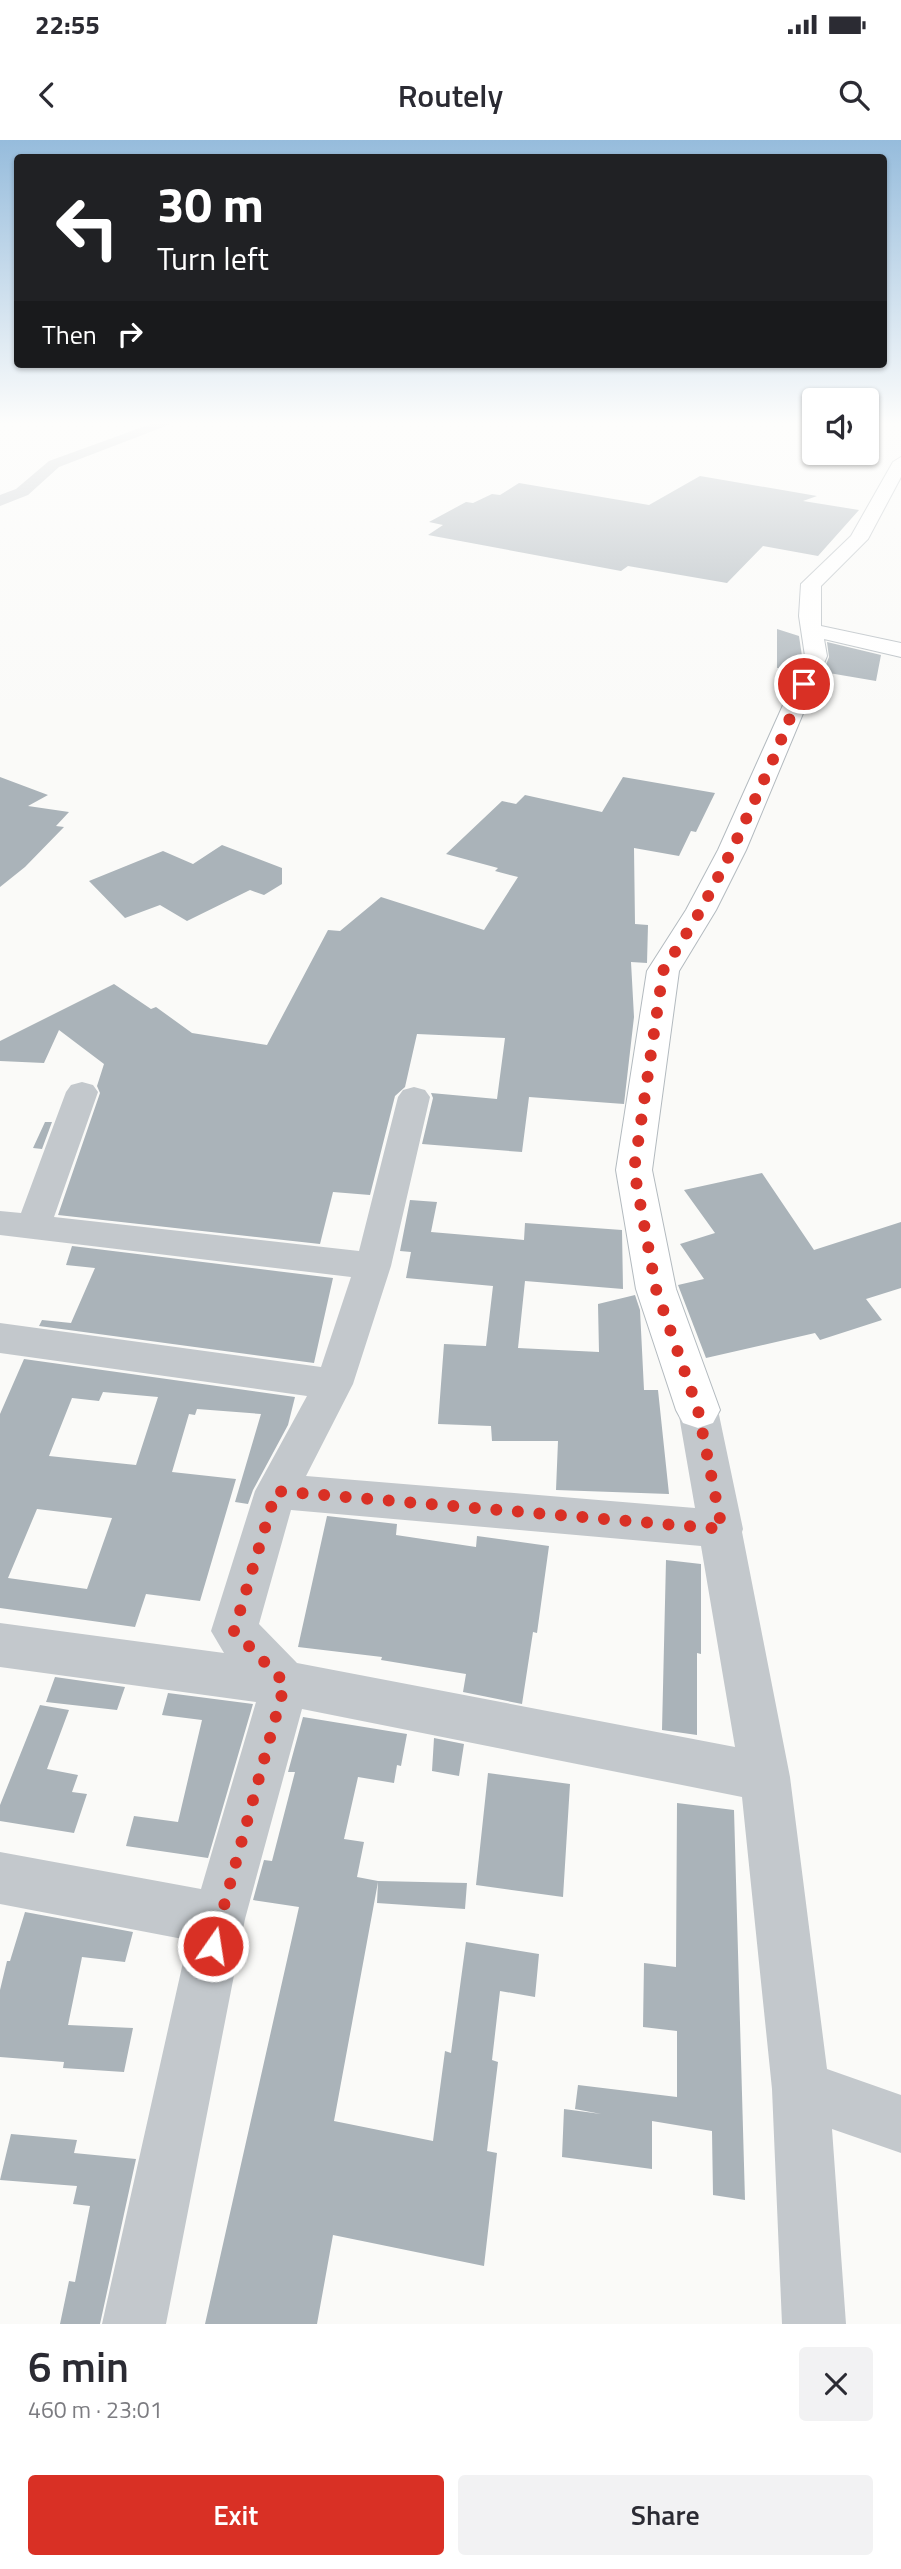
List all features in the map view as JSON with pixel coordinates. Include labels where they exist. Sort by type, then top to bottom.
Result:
[{"type":"street","points":[[814,2324],[800,2089],[765,1777],[722,1529],[698,1410],[656,1289],[634,1170],[663,971],[701,910],[772,762],[816,656],[811,630],[811,584],[859,539],[866,526]]},
{"type":"street","points":[[811,630],[901,650]]},
{"type":"street","points":[[82,1092],[16,1224],[373,1266]]},
{"type":"street","points":[[285,1683],[234,1631],[276,1491],[334,1384],[373,1266],[414,1097]]},
{"type":"street","points":[[0,1338],[334,1384]]},
{"type":"street","points":[[276,1491],[722,1529]]},
{"type":"street","points":[[0,1645],[285,1683],[765,1777]]},
{"type":"street","points":[[134,2324],[219,1919],[285,1683]]},
{"type":"street","points":[[0,1878],[219,1919]]},
{"type":"street","points":[[800,2089],[901,2124]]},
{"type":"building","points":[[442,526],[845,526],[818,556],[763,546],[727,583],[628,566],[621,571],[428,535]]},
{"type":"building","points":[[777,629],[799,636],[802,656],[796,669],[777,668]]},
{"type":"building","points":[[827,642],[881,655],[876,681],[823,672],[829,657]]},
{"type":"building","points":[[0,777],[48,795],[28,806],[69,812],[56,826],[64,827],[25,867],[0,887]]},
{"type":"building","points":[[623,777],[715,793],[696,832],[691,831],[679,856],[634,848],[635,924],[648,925],[647,963],[631,962],[634,1017],[624,1104],[529,1097],[522,1152],[422,1144],[433,1098],[431,1093],[497,1099],[505,1038],[417,1034],[405,1087],[395,1096],[370,1195],[333,1192],[320,1244],[58,1215],[100,1093],[97,1086],[104,1064],[59,1030],[44,1063],[0,1061],[0,1041],[114,984],[151,1009],[156,1007],[192,1033],[267,1045],[328,930],[340,931],[381,897],[484,930],[518,877],[495,871],[498,868],[446,854],[502,801],[516,804],[525,795],[602,812]]},
{"type":"building","points":[[222,845],[282,868],[282,884],[264,895],[250,890],[187,921],[160,905],[125,918],[89,881],[163,851],[193,864]]},
{"type":"building","points":[[45,1122],[52,1122],[42,1149],[33,1148]]},
{"type":"building","points":[[762,1173],[814,1250],[901,1222],[901,1288],[866,1299],[882,1320],[820,1340],[815,1333],[706,1358],[678,1285],[704,1279],[680,1244],[715,1233],[684,1190]]},
{"type":"building","points":[[410,1200],[437,1202],[431,1232],[524,1240],[525,1223],[622,1230],[623,1289],[525,1281],[518,1348],[599,1352],[598,1304],[635,1295],[640,1310],[644,1390],[658,1390],[669,1494],[556,1490],[558,1441],[492,1441],[491,1426],[438,1424],[444,1344],[486,1346],[493,1286],[406,1278],[411,1252],[400,1251]]},
{"type":"building","points":[[72,1246],[333,1278],[314,1363],[39,1326],[42,1320],[71,1323],[95,1268],[66,1265]]},
{"type":"building","points":[[24,1359],[295,1397],[288,1425],[248,1504],[235,1502],[261,1414],[197,1409],[195,1415],[189,1414],[172,1472],[236,1479],[200,1601],[146,1594],[135,1627],[0,1608],[0,1414]],"holes":[[[103,1392],[158,1397],[136,1465],[49,1456],[72,1398],[99,1401]],[[37,1509],[112,1518],[87,1589],[8,1578]]]},
{"type":"building","points":[[327,1516],[397,1524],[396,1535],[476,1547],[477,1536],[549,1546],[537,1633],[533,1632],[522,1704],[463,1692],[466,1674],[381,1660],[382,1657],[298,1647]]},
{"type":"building","points":[[666,1560],[701,1564],[701,1654],[697,1653],[697,1735],[662,1730]]},
{"type":"building","points":[[55,1677],[125,1687],[117,1710],[46,1702]]},
{"type":"building","points":[[168,1693],[253,1704],[208,1858],[126,1846],[134,1816],[178,1822],[202,1720],[162,1715]]},
{"type":"building","points":[[40,1705],[69,1710],[47,1769],[78,1775],[72,1792],[87,1794],[74,1833],[0,1821],[0,1805]]},
{"type":"building","points":[[303,1717],[407,1734],[401,1766],[397,1765],[394,1783],[358,1777],[344,1839],[364,1842],[357,1877],[378,1881],[467,1883],[465,1909],[377,1903],[378,1882],[334,2121],[433,2141],[445,2051],[451,2053],[466,1942],[539,1954],[535,1997],[500,1991],[492,2060],[498,2062],[487,2151],[497,2153],[484,2266],[333,2235],[317,2324],[205,2324],[299,1907],[253,1900],[264,1860],[272,1861],[295,1772],[288,1772]]},
{"type":"building","points":[[434,1738],[464,1744],[459,1776],[432,1771]]},
{"type":"building","points":[[488,1773],[570,1784],[563,1897],[476,1885]]},
{"type":"building","points":[[677,1803],[734,1810],[745,2200],[713,2195],[712,2131],[652,2121],[652,2169],[562,2157],[564,2109],[601,2114],[575,2109],[578,2085],[677,2097],[677,2031],[643,2027],[644,1963],[676,1967]]},
{"type":"building","points":[[25,1912],[133,1932],[125,1962],[82,1957],[68,2025],[133,2028],[124,2072],[63,2068],[64,2062],[0,2057],[0,1990],[7,1961],[10,1961]]},
{"type":"building","points":[[11,2134],[77,2140],[74,2153],[136,2159],[100,2324],[60,2324],[69,2281],[75,2282],[90,2206],[73,2204],[77,2186],[0,2180]]},
{"type":"route","points":[[213,1946],[285,1683],[234,1631],[276,1491],[722,1529],[698,1410],[656,1289],[634,1170],[663,971],[701,910],[732,850],[804,684]]}]
